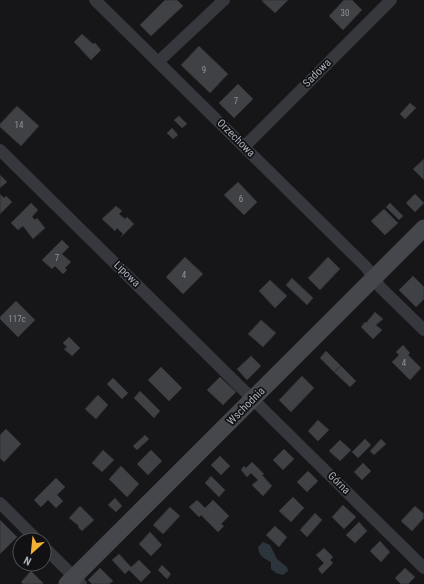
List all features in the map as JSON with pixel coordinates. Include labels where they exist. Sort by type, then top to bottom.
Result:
[{"type":"street","name":"Orzechowa","points":[[95,0],[366,267],[381,288],[424,330]]},
{"type":"street","points":[[158,62],[224,0]]},
{"type":"street","name":"Sadowa","points":[[244,147],[391,0]]},
{"type":"street","name":"Lipowa","points":[[0,150],[254,398]]},
{"type":"street","name":"Wschodnia","points":[[74,582],[254,398],[424,228]]},
{"type":"street","name":"Górna","points":[[254,398],[424,568]]},
{"type":"street","points":[[0,503],[29,532]]},
{"type":"street","points":[[52,556],[74,582]]},
{"type":"shaded area","points":[[263,542],[270,545],[277,559],[287,567],[288,571],[283,575],[276,573],[271,569],[271,562],[260,555],[258,547]]},
{"type":"building","points":[[165,0],[177,0],[183,6],[151,36],[140,25]]},
{"type":"building","points":[[288,0],[275,13],[262,1]]},
{"type":"building","points":[[344,0],[352,0],[362,10],[343,30],[329,16]]},
{"type":"building","points":[[82,34],[93,44],[95,43],[101,50],[91,60],[74,42]]},
{"type":"building","points":[[199,46],[228,74],[210,93],[181,65]]},
{"type":"building","points":[[238,84],[253,99],[234,118],[219,103]]},
{"type":"building","points":[[410,103],[416,108],[405,119],[400,114]]},
{"type":"building","points":[[17,106],[39,126],[21,146],[0,127],[0,124]]},
{"type":"building","points":[[179,116],[187,124],[182,128],[174,120]]},
{"type":"building","points":[[172,128],[178,135],[173,139],[167,133]]},
{"type":"building","points":[[424,159],[424,180],[413,169]]},
{"type":"building","points":[[0,175],[7,182],[0,188]]},
{"type":"building","points":[[238,182],[257,202],[244,215],[224,195]]},
{"type":"building","points":[[0,194],[4,198],[6,196],[12,202],[0,214]]},
{"type":"building","points":[[415,194],[424,203],[415,212],[406,203]]},
{"type":"building","points":[[31,203],[38,210],[32,217],[35,220],[37,218],[45,228],[33,239],[23,226],[18,230],[11,223]]},
{"type":"building","points":[[390,203],[403,216],[399,220],[386,207]]},
{"type":"building","points":[[116,206],[122,211],[119,214],[125,219],[127,217],[134,224],[121,237],[123,234],[117,228],[115,231],[102,219]]},
{"type":"building","points":[[384,209],[398,223],[385,235],[371,221]]},
{"type":"building","points":[[62,240],[69,247],[62,254],[71,262],[65,268],[67,270],[63,274],[55,266],[52,269],[42,260]]},
{"type":"building","points":[[185,257],[203,274],[183,294],[166,277]]},
{"type":"building","points":[[328,257],[340,269],[320,290],[308,278]]},
{"type":"building","points":[[413,276],[424,287],[424,299],[416,307],[399,290]]},
{"type":"building","points":[[292,278],[313,298],[307,305],[286,285]]},
{"type":"building","points":[[270,280],[287,296],[275,308],[259,291]]},
{"type":"building","points":[[16,301],[35,320],[18,337],[0,319],[0,317]]},
{"type":"building","points":[[375,312],[383,319],[376,325],[382,330],[373,339],[361,327]]},
{"type":"building","points":[[261,320],[276,333],[263,347],[248,334]]},
{"type":"building","points":[[69,337],[80,348],[72,356],[64,349],[67,347],[63,343]]},
{"type":"building","points":[[403,345],[410,353],[408,355],[421,368],[410,380],[392,362],[399,355],[396,352]]},
{"type":"building","points":[[326,351],[341,366],[334,372],[320,358]]},
{"type":"building","points":[[251,356],[261,366],[247,380],[237,369]]},
{"type":"building","points":[[341,366],[356,381],[350,387],[334,372]]},
{"type":"building","points":[[161,367],[182,388],[169,401],[148,380]]},
{"type":"building","points":[[302,376],[314,388],[291,412],[279,400]]},
{"type":"building","points":[[220,377],[236,392],[223,405],[207,390]]},
{"type":"building","points":[[113,378],[128,393],[122,399],[107,384]]},
{"type":"building","points":[[140,391],[160,411],[154,418],[134,398]]},
{"type":"building","points":[[98,395],[108,405],[96,419],[85,409]]},
{"type":"building","points":[[318,420],[329,430],[318,441],[308,431]]},
{"type":"building","points":[[6,429],[21,444],[4,462],[0,458],[0,435]]},
{"type":"building","points":[[145,435],[149,439],[137,450],[133,446]]},
{"type":"building","points":[[365,439],[371,445],[358,458],[352,452]]},
{"type":"building","points":[[381,439],[386,444],[374,455],[370,451]]},
{"type":"building","points":[[340,440],[351,450],[340,461],[329,451]]},
{"type":"building","points":[[284,449],[294,459],[283,470],[273,460]]},
{"type":"building","points":[[103,450],[114,460],[102,472],[92,463]]},
{"type":"building","points":[[151,450],[162,461],[148,475],[137,464]]},
{"type":"building","points":[[220,456],[230,466],[221,475],[211,465]]},
{"type":"building","points":[[252,462],[264,474],[262,475],[272,486],[263,496],[252,485],[258,480],[251,473],[247,477],[241,470],[244,466],[246,468]]},
{"type":"building","points":[[363,463],[371,471],[362,480],[354,472]]},
{"type":"building","points":[[121,466],[139,484],[127,497],[109,479]]},
{"type":"building","points":[[308,471],[318,481],[307,492],[297,482]]},
{"type":"building","points":[[211,476],[225,490],[219,497],[205,483]]},
{"type":"building","points":[[56,478],[65,487],[57,495],[63,501],[56,508],[48,500],[41,507],[34,500]]},
{"type":"building","points":[[293,497],[304,508],[291,522],[279,511]]},
{"type":"building","points":[[115,498],[122,506],[116,512],[108,505]]},
{"type":"building","points":[[197,500],[205,508],[213,500],[229,516],[221,524],[224,526],[218,532],[201,515],[199,517],[189,507]]},
{"type":"building","points":[[343,505],[356,517],[344,529],[332,517]]},
{"type":"building","points":[[80,506],[94,520],[82,531],[78,527],[79,526],[69,518]]},
{"type":"building","points":[[415,506],[424,514],[424,518],[412,531],[401,521]]},
{"type":"building","points":[[170,507],[180,516],[163,534],[153,525]]},
{"type":"building","points":[[315,513],[322,520],[307,537],[300,530]]},
{"type":"building","points":[[0,520],[12,532],[12,542],[0,554]]},
{"type":"building","points":[[359,522],[367,531],[355,543],[346,535]]},
{"type":"building","points":[[275,526],[287,537],[279,547],[266,535]]},
{"type":"building","points":[[150,532],[162,545],[151,556],[139,544]]},
{"type":"building","points":[[380,541],[390,552],[381,562],[370,551]]},
{"type":"building","points":[[324,548],[333,557],[330,560],[333,563],[322,574],[318,569],[324,563],[316,555]]},
{"type":"building","points":[[119,554],[131,567],[139,560],[151,572],[141,582],[129,570],[125,574],[112,560]]},
{"type":"building","points":[[162,565],[171,574],[167,579],[158,570]]},
{"type":"building","points":[[100,568],[113,581],[109,584],[92,584],[88,580]]},
{"type":"building","points":[[405,568],[415,577],[408,584],[401,584],[395,578]]},
{"type":"building","points":[[30,572],[32,572],[43,583],[23,584],[21,582]]}]
